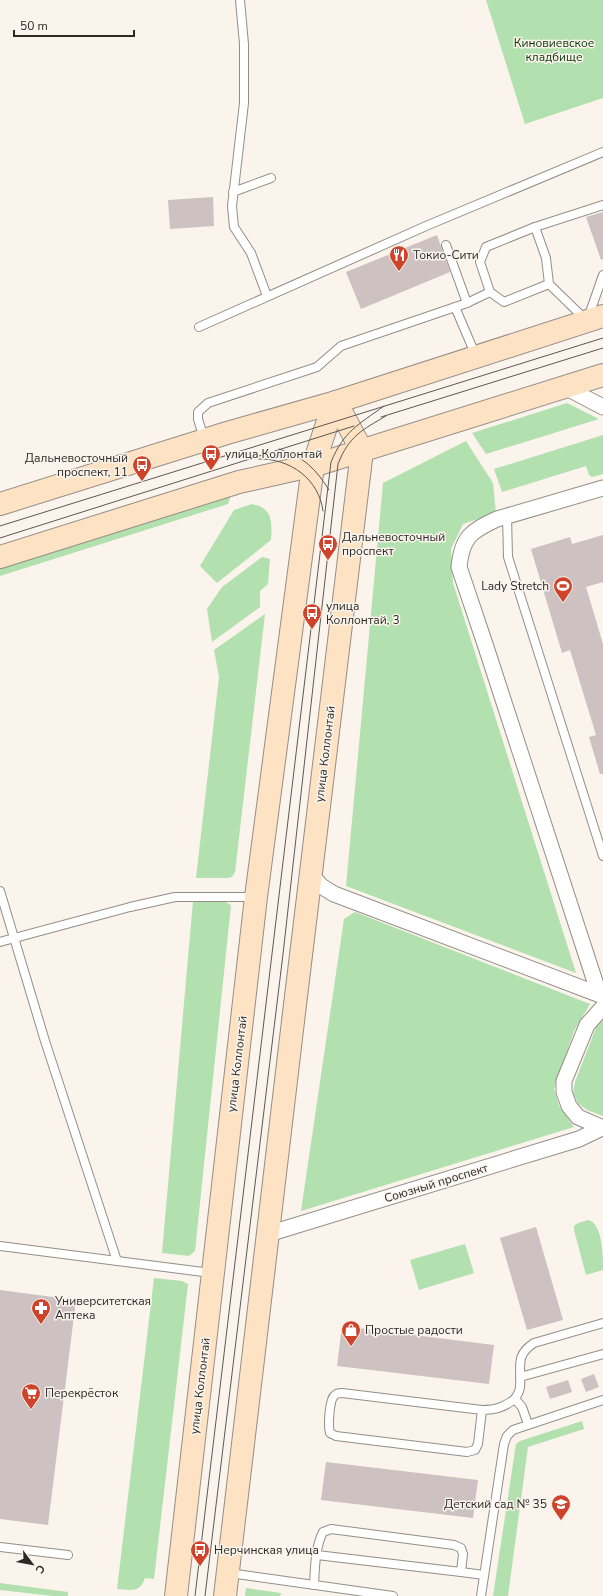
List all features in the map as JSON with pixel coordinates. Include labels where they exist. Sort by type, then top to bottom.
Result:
[{"type":"main road","points":[[0,504],[336,402],[595,318]]},
{"type":"main road","points":[[0,557],[239,482],[313,466],[603,374]]},
{"type":"main road","points":[[336,402],[362,451]]},
{"type":"main road","name":"улица Коллонтай","points":[[176,1596],[256,898],[313,466],[336,402]]},
{"type":"main road","name":"улица Коллонтай","points":[[225,1596],[362,451]]},
{"type":"street","points":[[565,386],[603,407]]},
{"type":"street","points":[[603,488],[507,516],[482,526],[472,532],[465,543],[460,554],[459,567],[602,999],[587,1025],[564,1081],[564,1092],[569,1106],[578,1117],[603,1128]]},
{"type":"street","points":[[311,874],[322,886],[334,894],[602,999]]},
{"type":"street","name":"Союзный проспект","points":[[268,1234],[580,1139],[603,1128]]},
{"type":"lane","points":[[240,0],[244,44],[244,103],[232,206],[234,227],[251,253],[267,296]]},
{"type":"lane","points":[[199,327],[426,226],[603,152]]},
{"type":"lane","points":[[233,192],[271,178]]},
{"type":"lane","points":[[549,284],[504,302],[490,292],[480,262],[486,247],[535,227],[603,205]]},
{"type":"lane","points":[[535,227],[546,258],[549,284],[595,318],[603,275]]},
{"type":"lane","points":[[446,245],[467,303]]},
{"type":"lane","points":[[205,441],[198,419],[198,412],[208,403],[317,367],[341,346],[467,303],[490,292]]},
{"type":"lane","points":[[455,307],[476,357]]},
{"type":"lane","points":[[507,516],[508,557],[603,856]]},
{"type":"lane","points":[[0,891],[45,1041],[117,1261]]},
{"type":"lane","points":[[0,942],[130,907],[175,897],[256,898]]},
{"type":"lane","points":[[0,1246],[213,1273]]},
{"type":"lane","points":[[482,1410],[478,1444],[474,1450],[467,1452],[336,1436],[330,1432],[329,1426],[332,1400],[335,1395],[342,1392],[482,1410],[503,1408],[516,1399],[520,1389],[520,1361],[522,1353],[527,1347],[534,1343],[603,1323]]},
{"type":"lane","points":[[520,1377],[603,1354]]},
{"type":"lane","points":[[516,1399],[522,1407],[528,1424]]},
{"type":"lane","points":[[481,1596],[504,1444],[507,1436],[513,1430],[528,1424],[603,1400]]},
{"type":"lane","points":[[314,1585],[319,1540],[323,1532],[331,1529],[454,1545],[461,1548],[463,1554],[461,1572]]},
{"type":"lane","points":[[0,1547],[68,1555]]},
{"type":"lane","points":[[317,1555],[484,1575]]},
{"type":"lane","points":[[228,1573],[393,1596]]},
{"type":"green space","name":"Киновиевское кладбище","points":[[486,0],[603,0],[603,98],[525,124]]},
{"type":"green space","points":[[567,403],[599,419],[486,454],[472,433]]},
{"type":"green space","points":[[603,435],[603,474],[592,477],[589,475],[586,466],[502,492],[494,469]]},
{"type":"green space","points":[[466,441],[493,483],[496,513],[463,524],[451,549],[453,583],[576,973],[346,886],[383,483]]},
{"type":"green space","points":[[231,495],[228,504],[0,576],[0,567]]},
{"type":"green space","points":[[252,504],[259,506],[268,512],[271,522],[271,540],[217,583],[200,566],[234,510]]},
{"type":"green space","points":[[262,557],[270,559],[268,584],[260,591],[260,607],[212,642],[207,609],[222,587]]},
{"type":"green space","points":[[265,614],[235,872],[232,877],[228,878],[196,878],[219,677],[214,650]]},
{"type":"green space","points":[[222,900],[231,905],[195,1251],[189,1256],[162,1253],[193,901]]},
{"type":"green space","points":[[355,912],[590,1004],[574,1031],[554,1089],[559,1106],[574,1127],[301,1211],[344,919]]},
{"type":"green space","points":[[603,1018],[603,1116],[587,1110],[578,1103],[573,1093],[575,1082],[597,1025]]},
{"type":"green space","points":[[588,1220],[597,1227],[601,1242],[603,1270],[586,1275],[574,1226]]},
{"type":"green space","points":[[465,1244],[474,1273],[419,1290],[410,1260]]},
{"type":"green space","points":[[154,1278],[182,1281],[188,1284],[154,1579],[145,1578],[143,1583],[134,1590],[117,1589]]},
{"type":"green space","points":[[582,1421],[584,1429],[528,1447],[508,1596],[493,1596],[516,1444],[520,1441]]},
{"type":"green space","points":[[0,1583],[68,1592],[68,1596],[53,1596],[0,1590]]},
{"type":"green space","points":[[246,1588],[281,1593],[280,1596],[245,1596]]},
{"type":"building","points":[[213,197],[214,226],[170,229],[168,200]]},
{"type":"building","points":[[603,212],[603,259],[601,260],[586,217]]},
{"type":"building","name":"Токио-Сити","points":[[437,235],[450,272],[361,309],[346,272]]},
{"type":"building","points":[[603,535],[603,582],[586,587],[603,644],[603,774],[600,774],[589,737],[596,735],[570,650],[562,653],[531,549],[570,537],[572,544]]},
{"type":"building","points":[[536,1227],[563,1320],[527,1330],[500,1238]]},
{"type":"building","name":"Перекрёсток","points":[[0,1290],[76,1300],[48,1525],[0,1519]]},
{"type":"building","points":[[342,1326],[494,1345],[489,1384],[337,1366]]},
{"type":"building","points":[[594,1374],[599,1387],[586,1392],[581,1379]]},
{"type":"building","points":[[568,1380],[572,1392],[550,1399],[546,1387]]},
{"type":"building","points":[[326,1462],[478,1480],[473,1518],[321,1500]]},
{"type":"tram line","points":[[0,526],[603,338]]},
{"type":"tram line","points":[[381,417],[603,348]]},
{"type":"tram line","points":[[195,1596],[331,462],[336,451],[347,436],[359,424],[384,406]]},
{"type":"tram line","points":[[205,1596],[283,954],[338,464],[342,454],[352,440],[370,425],[386,416]]},
{"type":"tram line","points":[[0,538],[354,426]]},
{"type":"tram line","points":[[279,449],[295,455],[308,464],[329,490]]},
{"type":"tram line","points":[[258,459],[281,462],[301,473],[316,489],[323,511]]},
{"type":"place","name":"Токио-Сити","points":[[399,272]]},
{"type":"place","name":"улица Коллонтай","points":[[211,471]]},
{"type":"place","name":"Дальневосточный проспект, 11","points":[[142,482]]},
{"type":"place","name":"Дальневосточный проспект","points":[[328,561]]},
{"type":"place","name":"Lady Stretch","points":[[563,603]]},
{"type":"place","name":"улица Коллонтай, 3","points":[[312,630]]},
{"type":"place","name":"Университетская Аптека","points":[[41,1325]]},
{"type":"place","name":"Простые радости","points":[[351,1347]]},
{"type":"place","name":"Перекрёсток","points":[[31,1410]]},
{"type":"place","name":"Детский сад № 35","points":[[561,1521]]},
{"type":"place","name":"Нерчинская улица","points":[[200,1567]]}]
